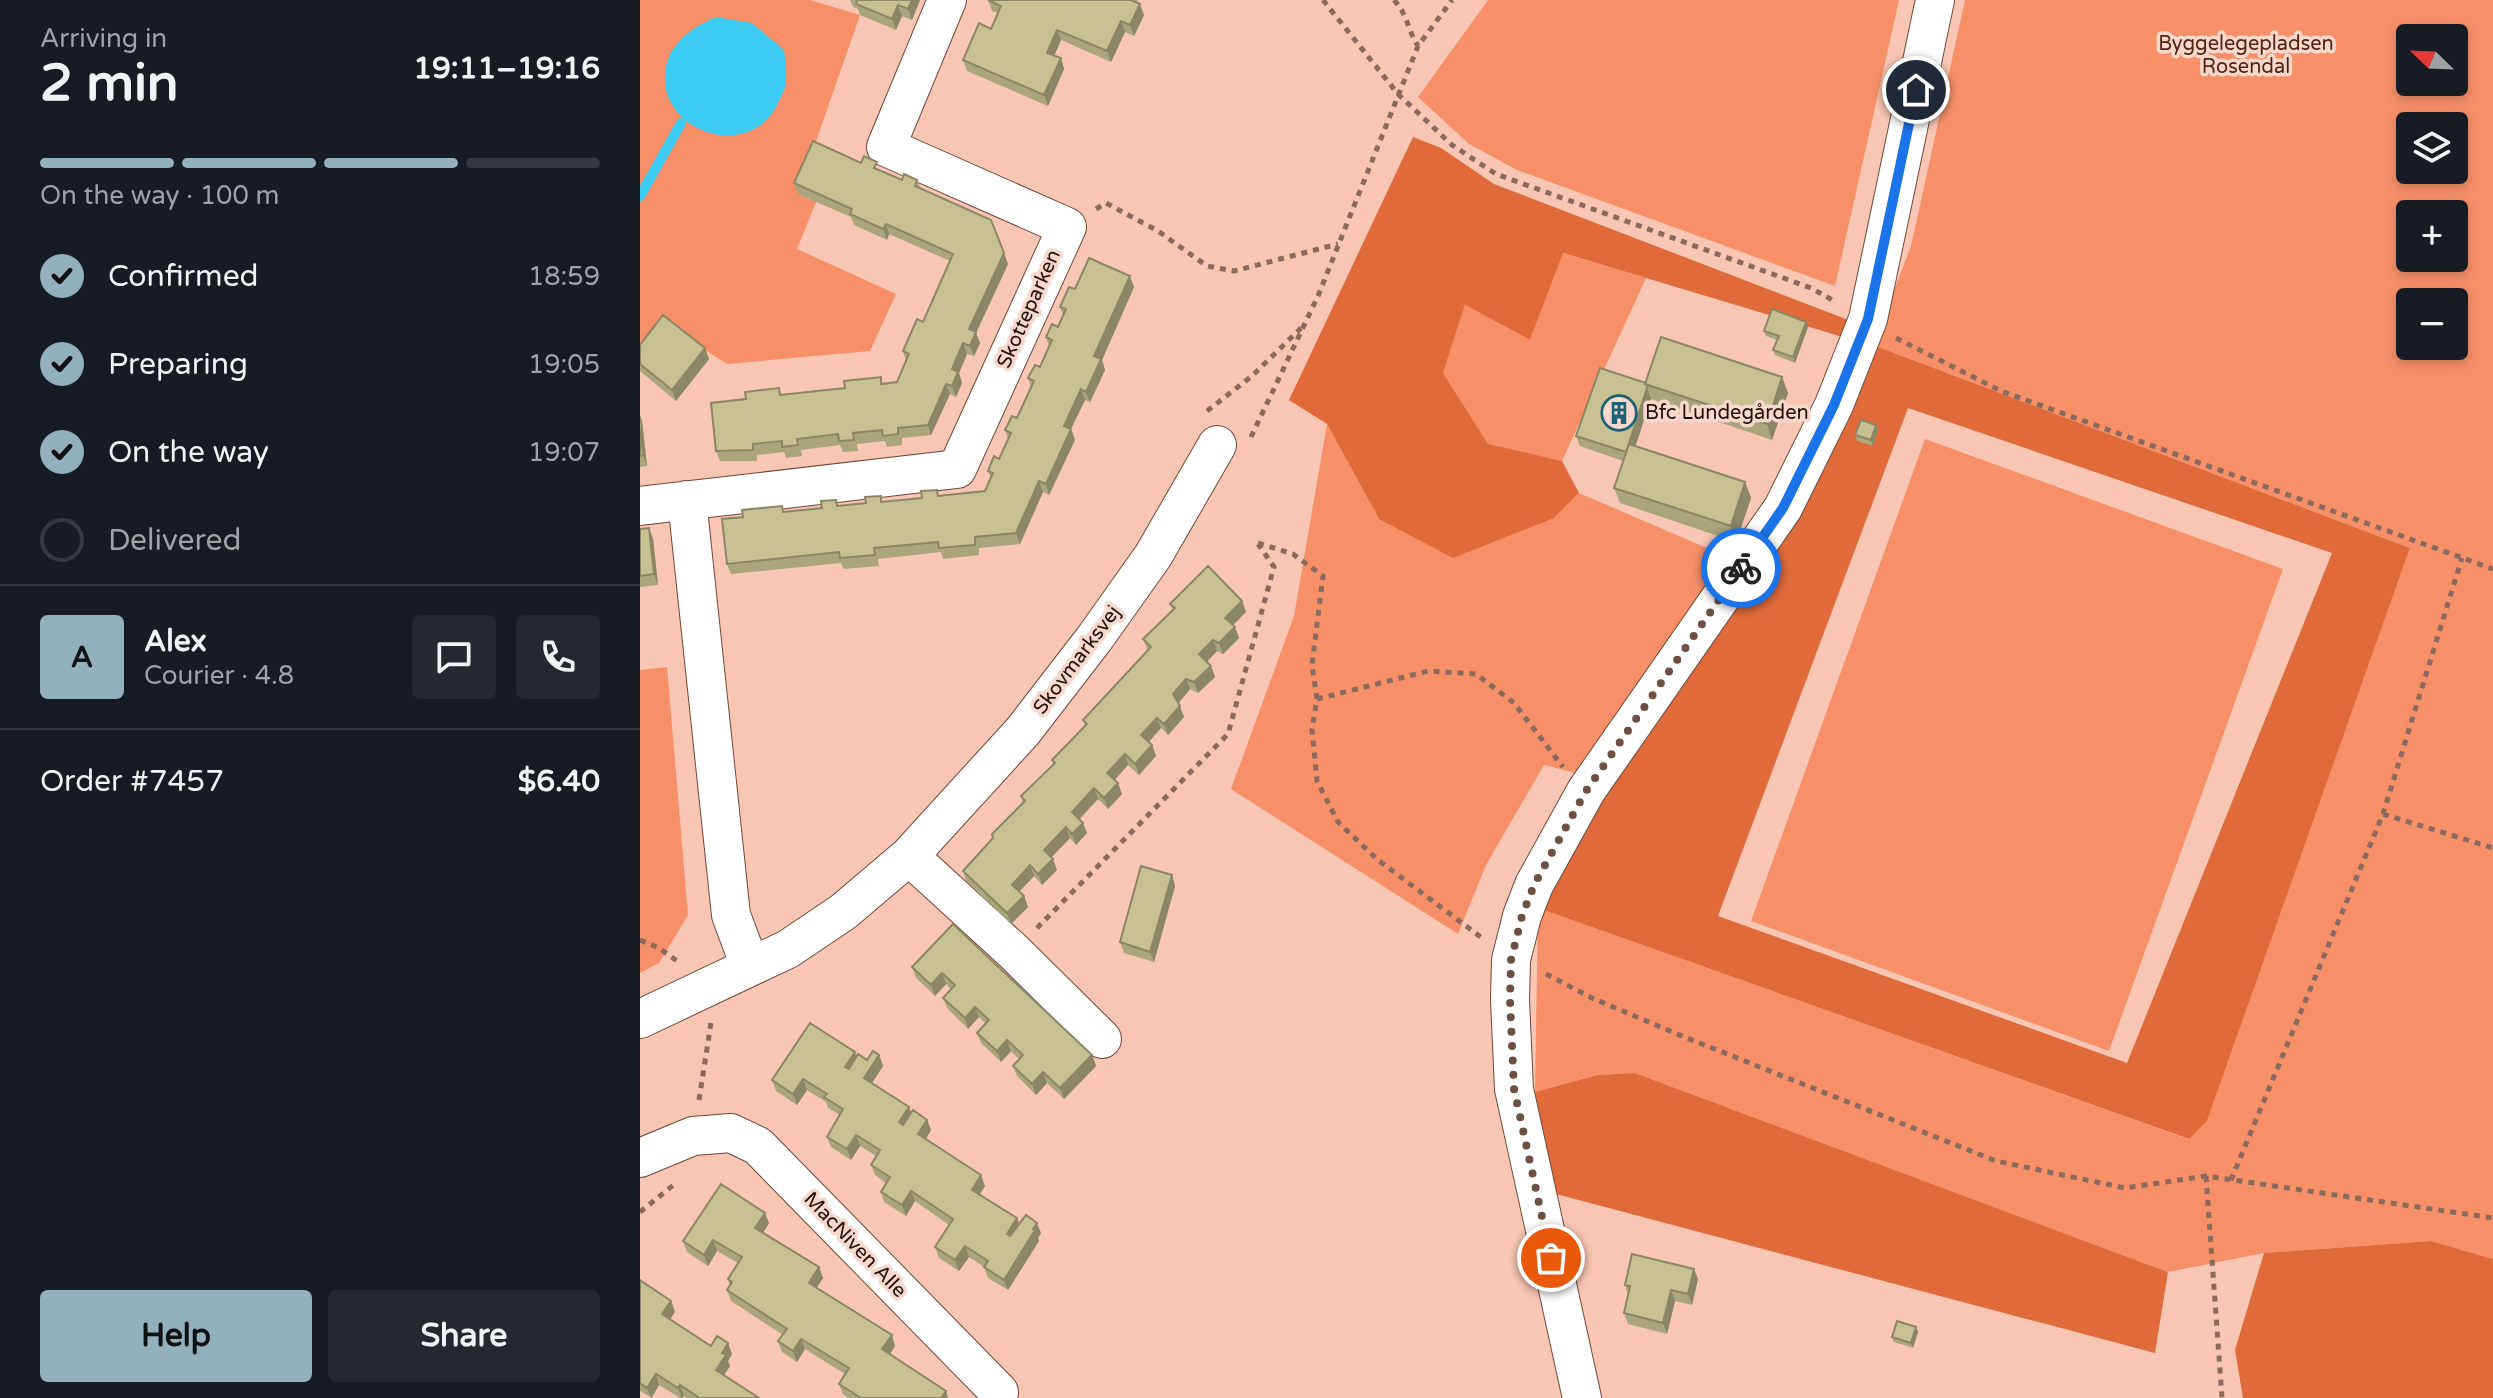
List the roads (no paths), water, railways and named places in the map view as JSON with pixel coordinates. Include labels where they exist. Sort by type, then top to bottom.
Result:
[{"type":"street","name":"Skotteparken","points":[[640,506],[957,469],[1067,227],[886,147],[947,0]]},
{"type":"street","points":[[1582,1398],[1514,1089],[1511,960],[1522,916],[1534,885],[1586,791],[1783,508],[1834,405],[1868,319],[1935,0]]},
{"type":"street","name":"Skovmarksvej","points":[[640,1019],[788,949],[843,912],[909,856],[1023,731],[1153,556],[1209,431]]},
{"type":"street","points":[[687,500],[731,915],[750,966]]},
{"type":"street","points":[[909,856],[1014,952],[1102,1039]]},
{"type":"street","name":"MacNiven Alle","points":[[640,1158],[693,1136],[731,1133],[758,1146],[999,1392]]},
{"type":"water","points":[[716,17],[752,23],[784,50],[786,84],[778,103],[764,123],[744,133],[723,135],[702,130],[683,118],[670,101],[665,79],[670,54],[690,32]]},
{"type":"waterway","points":[[640,196],[681,123]]},
{"type":"place","name":"Bfc Lundegården","points":[[1619,413]]},
{"type":"park label","name":"Byggelegepladsen Rosendal","points":[[2246,56]]}]
